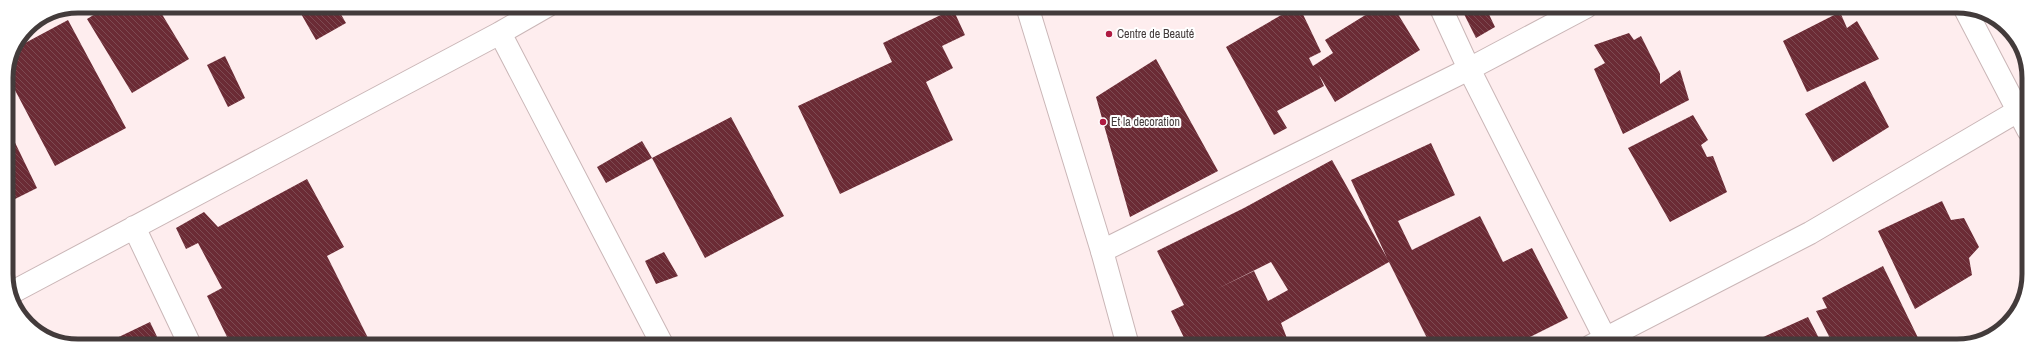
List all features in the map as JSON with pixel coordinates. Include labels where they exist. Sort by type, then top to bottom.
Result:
[{"type":"street","points":[[15,291],[500,33],[535,13]]},
{"type":"street","points":[[1029,13],[1102,251],[1126,339]]},
{"type":"street","points":[[1443,13],[1600,339]]},
{"type":"street","points":[[1102,251],[1469,69],[1573,13]]},
{"type":"street","points":[[1968,14],[2022,106]]},
{"type":"street","points":[[500,33],[659,339]]},
{"type":"street","points":[[1610,339],[1810,233],[2022,109]]},
{"type":"street","points":[[134,227],[187,339]]},
{"type":"building","points":[[97,13],[161,13],[189,59],[132,93],[87,19]]},
{"type":"building","points":[[301,13],[340,13],[346,23],[316,40]]},
{"type":"building","points":[[945,13],[955,13],[965,35],[942,46],[953,68],[926,82],[953,140],[840,194],[798,106],[892,62],[883,43]]},
{"type":"building","points":[[1285,13],[1302,13],[1321,52],[1309,58],[1313,66],[1333,53],[1325,40],[1369,13],[1397,13],[1420,50],[1335,102],[1319,75],[1324,86],[1277,111],[1287,128],[1274,135],[1226,47]]},
{"type":"building","points":[[1464,13],[1488,13],[1495,27],[1476,38]]},
{"type":"building","points":[[1840,13],[1847,28],[1857,21],[1879,59],[1807,92],[1783,41]]},
{"type":"building","points":[[59,16],[40,25],[53,18]]},
{"type":"building","points":[[68,20],[126,128],[55,166],[13,86],[14,65],[23,44]]},
{"type":"building","points":[[1629,33],[1634,40],[1641,36],[1660,74],[1660,84],[1680,70],[1689,100],[1623,134],[1594,69],[1605,63],[1594,45]]},
{"type":"building","points":[[225,56],[245,98],[228,107],[207,65]]},
{"type":"building","points":[[1156,59],[1218,171],[1130,217],[1096,97]]},
{"type":"building","points":[[1865,81],[1889,127],[1833,162],[1805,114]]},
{"type":"building","points":[[1693,115],[1708,140],[1701,145],[1707,157],[1713,156],[1727,192],[1670,222],[1628,148]]},
{"type":"building","points":[[731,117],[784,216],[705,258],[652,158]]},
{"type":"building","points":[[13,138],[37,188],[13,200]]},
{"type":"building","points":[[642,141],[652,158],[606,183],[597,167]]},
{"type":"building","points":[[1431,143],[1455,195],[1398,221],[1412,250],[1480,216],[1503,262],[1532,248],[1568,318],[1526,339],[1428,339],[1389,262],[1281,323],[1287,339],[1185,339],[1171,311],[1184,305],[1157,251],[1244,208],[1332,160],[1387,258],[1351,180]],"holes":[[[1271,262],[1288,290],[1268,301],[1254,271],[1217,289]]]},
{"type":"building","points":[[307,179],[344,247],[327,256],[368,339],[228,339],[207,296],[222,288],[198,243],[186,249],[176,228],[204,212],[218,227]]},
{"type":"building","points":[[1942,201],[1951,220],[1964,218],[1979,247],[1969,258],[1972,275],[1915,309],[1878,231]]},
{"type":"building","points":[[664,252],[678,276],[656,284],[645,261]]},
{"type":"building","points":[[1883,266],[1919,339],[1830,339],[1816,311],[1827,308],[1822,298]]},
{"type":"building","points":[[1808,317],[1819,339],[1759,339]]},
{"type":"building","points":[[150,322],[158,339],[115,339]]},
{"type":"place","name":"Centre de Beauté","points":[[1109,34]]},
{"type":"place","name":"Et la decoration","points":[[1103,122]]}]
